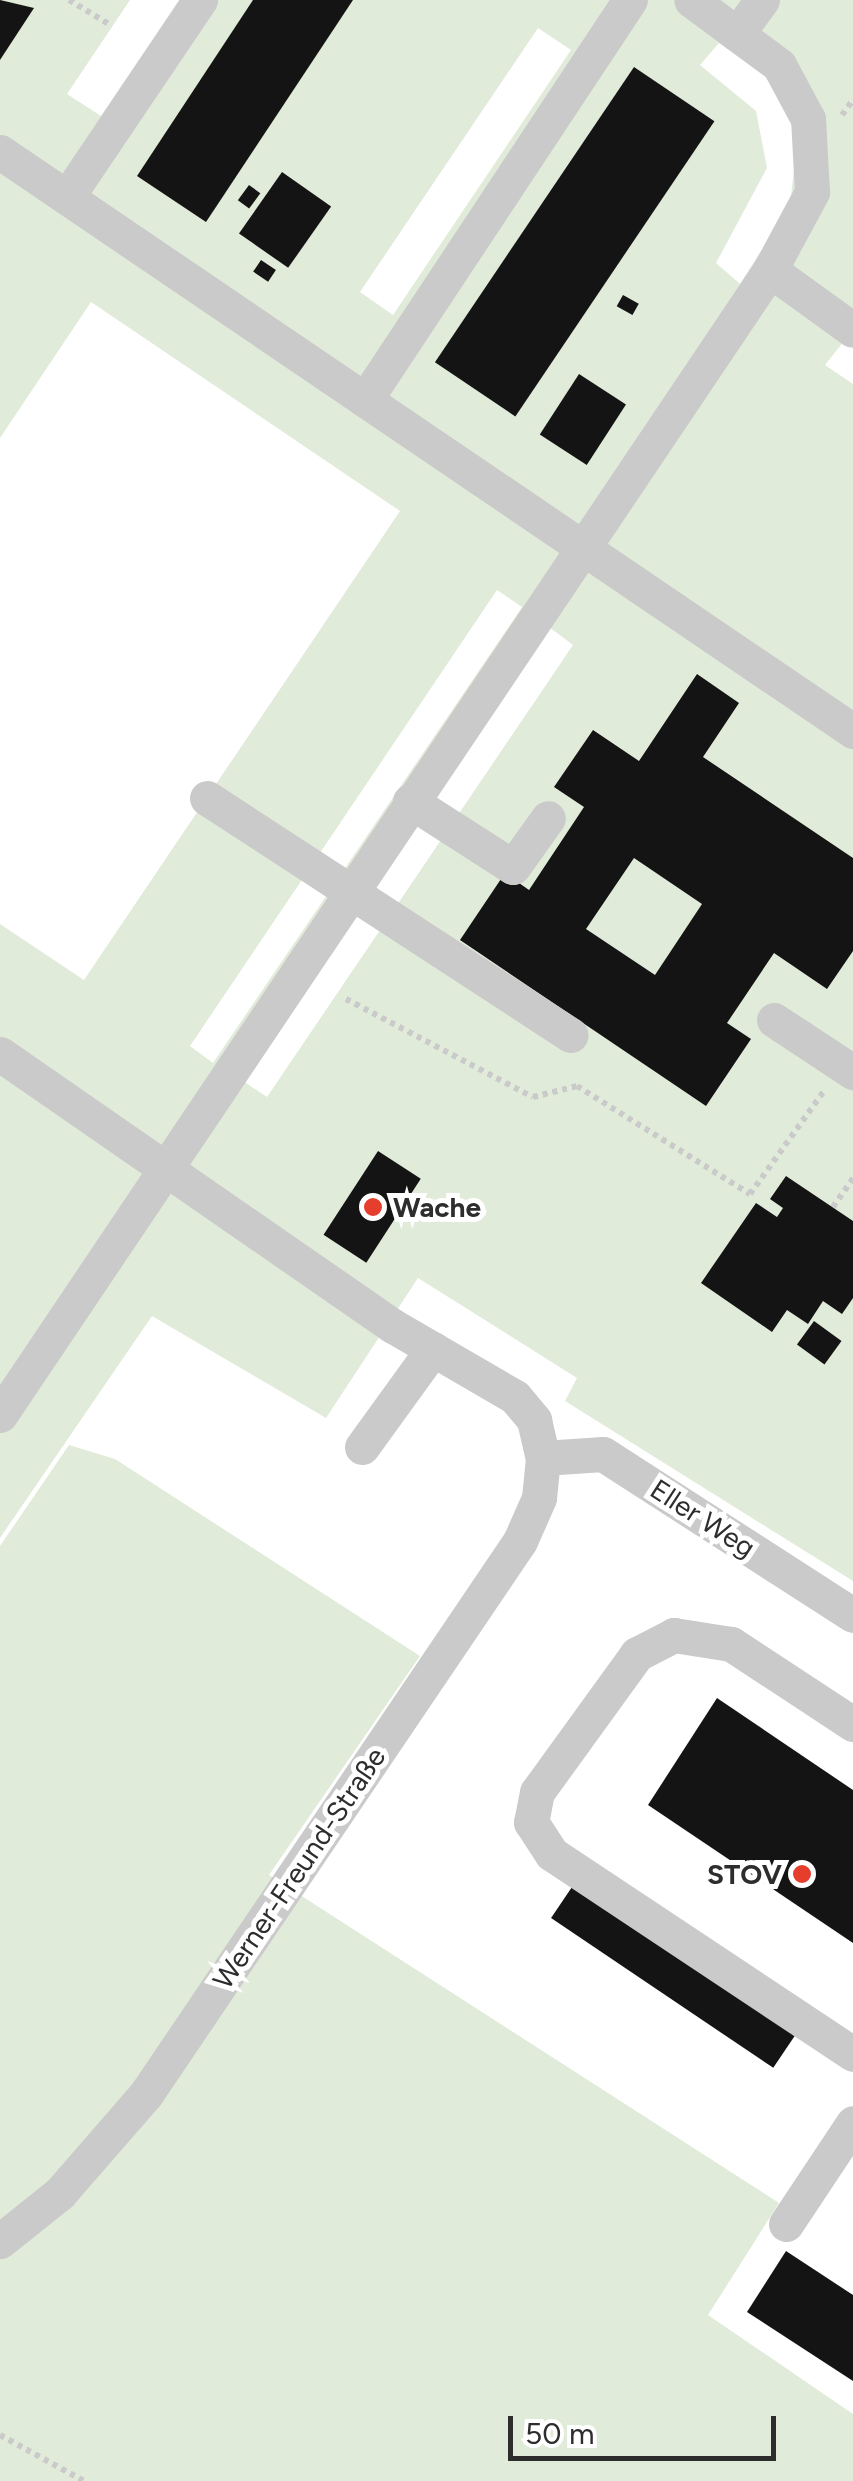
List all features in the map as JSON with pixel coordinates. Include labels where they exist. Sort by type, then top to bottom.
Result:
[{"type":"street","points":[[67,197],[200,0]]},
{"type":"street","points":[[365,400],[630,0]]},
{"type":"street","points":[[0,1415],[580,546],[770,270],[812,192],[808,119],[778,65],[691,0]]},
{"type":"street","points":[[737,34],[762,0]]},
{"type":"street","points":[[0,152],[853,731]]},
{"type":"street","points":[[770,270],[853,330]]},
{"type":"street","points":[[207,798],[570,1036]]},
{"type":"street","points":[[410,801],[513,867],[548,818]]},
{"type":"street","points":[[774,1020],[848,1068]]},
{"type":"street","points":[[0,1054],[433,1349],[515,1397],[534,1420],[543,1458]]},
{"type":"street","points":[[362,1447],[433,1349]]},
{"type":"street","name":"Eller Weg","points":[[543,1458],[603,1454],[853,1615]]},
{"type":"street","name":"Werner-Freund-Straße","points":[[0,2241],[60,2193],[146,2094],[520,1541],[540,1498],[543,1458]]},
{"type":"street","points":[[853,1724],[731,1644],[674,1635],[637,1654],[537,1792],[531,1822],[552,1854],[853,2054]]},
{"type":"street","points":[[786,2224],[853,2123]]},
{"type":"path","points":[[69,0],[112,26]]},
{"type":"path","points":[[346,999],[452,1047],[533,1097],[577,1086],[750,1194],[848,1068]]},
{"type":"path","points":[[833,1207],[853,1178]]},
{"type":"path","points":[[0,2435],[84,2481]]},
{"type":"green space","points":[[0,0],[130,0],[67,94],[101,116],[179,0],[853,0],[853,346],[844,341],[825,365],[853,384],[853,1581],[565,1401],[577,1378],[418,1278],[326,1418],[152,1316],[0,1538],[0,924],[84,980],[400,511],[91,302],[0,438]],"holes":[[[538,28],[571,50],[393,315],[360,292]],[[719,43],[765,76],[786,103],[797,142],[790,205],[740,284],[716,263],[767,168],[756,111],[700,65]],[[497,590],[522,607],[213,1063],[190,1046]],[[549,627],[573,645],[267,1097],[243,1081]]]},
{"type":"green space","points":[[69,1445],[115,1459],[420,1656],[269,1875],[779,2203],[708,2315],[853,2414],[853,2481],[0,2481],[0,1546]]},
{"type":"building","points":[[0,0],[34,8],[0,60]]},
{"type":"building","points":[[253,0],[353,0],[206,222],[137,176]]},
{"type":"building","points":[[634,67],[714,121],[515,416],[435,362]]},
{"type":"building","points":[[282,172],[331,206],[288,268],[239,233]]},
{"type":"building","points":[[249,185],[260,193],[249,209],[238,200]]},
{"type":"building","points":[[261,260],[276,270],[268,282],[253,272]]},
{"type":"building","points":[[623,295],[639,304],[632,315],[617,306]]},
{"type":"building","points":[[579,374],[626,404],[587,465],[540,434]]},
{"type":"building","points":[[697,674],[739,703],[703,757],[853,858],[853,951],[827,989],[774,953],[727,1023],[751,1039],[706,1106],[460,940],[505,873],[529,890],[584,807],[554,787],[593,730],[639,761]],"holes":[[[634,858],[702,904],[655,975],[586,929]]]},
{"type":"building","name":"Wache","points":[[378,1151],[421,1179],[366,1263],[324,1235]]},
{"type":"building","points":[[786,1176],[853,1221],[853,1298],[842,1314],[823,1301],[808,1324],[787,1310],[772,1332],[701,1283],[756,1203],[777,1217],[783,1208],[770,1199]]},
{"type":"building","points":[[814,1321],[842,1341],[824,1364],[797,1344]]},
{"type":"building","name":"STOV","points":[[717,1698],[853,1790],[853,1943],[648,1805]]},
{"type":"building","points":[[574,1884],[796,2034],[773,2068],[551,1918]]},
{"type":"building","points":[[786,2251],[853,2295],[853,2381],[747,2312]]},
{"type":"place","name":"Wache","points":[[373,1207]]},
{"type":"place","name":"STOV","points":[[802,1874]]}]
